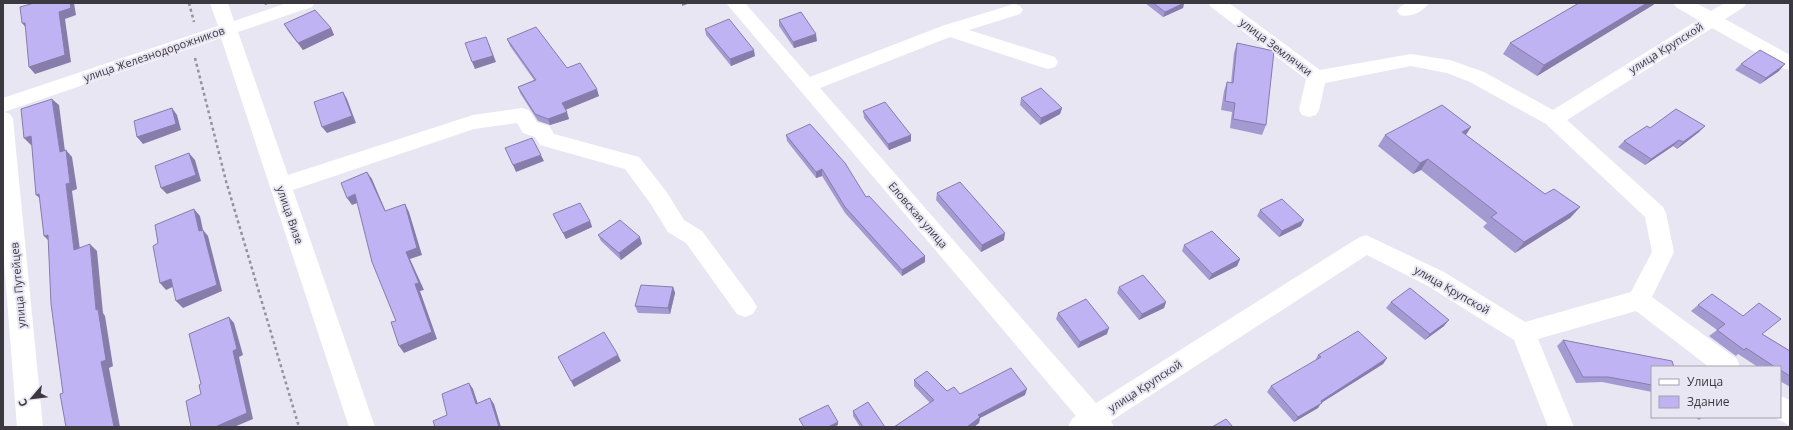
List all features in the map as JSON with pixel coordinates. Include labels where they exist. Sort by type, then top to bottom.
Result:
[{"type":"street","name":"улица Визе","points":[[219,3],[362,427]]},
{"type":"street","name":"улица Железнодорожников","points":[[3,105],[306,3]]},
{"type":"street","name":"Еловская улица","points":[[735,3],[807,86],[1092,424]]},
{"type":"street","name":"улица Землячки","points":[[1217,3],[1316,76]]},
{"type":"street","points":[[1682,3],[1790,63]]},
{"type":"street","name":"улица Крупской","points":[[1553,119],[1738,3]]},
{"type":"street","points":[[807,86],[949,30],[1014,10]]},
{"type":"street","points":[[949,30],[1048,62]]},
{"type":"street","points":[[1309,110],[1316,76],[1335,75],[1411,60],[1450,67],[1477,77],[1553,119],[1655,213],[1663,252],[1639,300],[1523,333],[1561,427]]},
{"type":"street","points":[[280,186],[473,122],[522,115],[530,128],[542,131],[547,140],[632,162],[658,197],[676,226],[694,237],[745,307]]},
{"type":"street","name":"улица Путейцев","points":[[3,119],[30,427]]},
{"type":"street","name":"улица Крупской","points":[[1092,424],[1366,244],[1436,279],[1523,333]]},
{"type":"street","points":[[1639,300],[1727,366]]},
{"type":"street","points":[[1781,408],[1790,414]]},
{"type":"path","points":[[189,3],[199,38],[194,55],[226,181],[299,427]]},
{"type":"building","points":[[34,3],[70,3],[71,8],[59,12],[65,55],[29,67],[25,23],[22,23],[20,7]]},
{"type":"building","points":[[1153,3],[1184,3],[1165,12]]},
{"type":"building","points":[[1579,3],[1647,3],[1544,65],[1510,43]]},
{"type":"building","points":[[315,10],[331,28],[298,43],[284,24]]},
{"type":"building","points":[[801,12],[816,34],[793,42],[779,20]]},
{"type":"building","points":[[729,19],[754,50],[730,59],[705,29]]},
{"type":"building","points":[[536,27],[567,68],[580,63],[597,89],[562,103],[567,112],[548,119],[535,114],[518,87],[536,80],[507,39]]},
{"type":"building","points":[[486,37],[493,56],[472,62],[465,43]]},
{"type":"building","points":[[1237,43],[1274,51],[1266,125],[1233,119],[1235,103],[1225,101],[1227,82],[1233,83]]},
{"type":"building","points":[[1760,50],[1785,64],[1766,78],[1741,64]]},
{"type":"building","points":[[1041,88],[1062,108],[1041,118],[1021,98]]},
{"type":"building","points":[[343,92],[352,116],[322,127],[314,102]]},
{"type":"building","points":[[52,99],[60,152],[66,150],[70,183],[66,184],[74,250],[90,244],[96,310],[98,309],[106,360],[101,362],[114,427],[66,427],[60,394],[63,393],[51,304],[48,235],[44,236],[39,194],[36,195],[31,136],[24,138],[21,109]]},
{"type":"building","points":[[885,102],[911,135],[888,144],[863,111]]},
{"type":"building","points":[[1442,105],[1471,127],[1462,132],[1545,194],[1554,189],[1580,207],[1524,242],[1491,217],[1497,213],[1428,159],[1420,163],[1385,135]]},
{"type":"building","points":[[172,108],[176,124],[137,137],[134,121]]},
{"type":"building","points":[[1676,109],[1705,126],[1683,142],[1679,140],[1651,159],[1624,141],[1647,126],[1650,128]]},
{"type":"building","points":[[810,124],[845,163],[866,197],[869,196],[925,256],[902,270],[845,207],[822,169],[816,172],[786,135]]},
{"type":"building","points":[[532,138],[541,155],[513,165],[505,148]]},
{"type":"building","points":[[189,153],[196,175],[161,188],[155,166]]},
{"type":"building","points":[[367,172],[385,211],[405,204],[417,248],[406,252],[419,283],[415,284],[432,332],[399,346],[391,322],[396,321],[372,262],[355,194],[347,198],[341,183]]},
{"type":"building","points":[[960,182],[1005,233],[982,245],[937,193]]},
{"type":"building","points":[[1282,199],[1304,220],[1282,231],[1260,210]]},
{"type":"building","points":[[580,203],[590,221],[563,233],[553,214]]},
{"type":"building","points":[[194,209],[199,231],[203,230],[217,285],[176,301],[171,279],[160,283],[153,246],[158,243],[155,225]]},
{"type":"building","points":[[620,220],[640,237],[619,253],[598,235]]},
{"type":"building","points":[[1212,231],[1240,259],[1212,274],[1184,245]]},
{"type":"building","points":[[1143,275],[1166,302],[1142,314],[1119,287]]},
{"type":"building","points":[[641,285],[673,287],[668,308],[635,306]]},
{"type":"building","points":[[1410,288],[1449,320],[1430,334],[1391,302]]},
{"type":"building","points":[[1712,294],[1743,316],[1759,303],[1781,319],[1762,334],[1790,351],[1790,376],[1781,371],[1781,366],[1773,366],[1746,348],[1744,350],[1717,330],[1725,324],[1698,305]]},
{"type":"building","points":[[1086,299],[1109,328],[1080,342],[1058,313]]},
{"type":"building","points":[[229,317],[237,349],[233,351],[247,413],[215,427],[191,427],[186,401],[201,394],[199,385],[201,384],[189,334]]},
{"type":"building","points":[[1358,331],[1387,358],[1321,401],[1322,403],[1298,417],[1271,386],[1321,357],[1318,355]]},
{"type":"building","points":[[604,332],[618,355],[571,381],[558,357]]},
{"type":"building","points":[[1563,340],[1672,361],[1674,366],[1651,366],[1651,385],[1608,377],[1583,377]]},
{"type":"building","points":[[1011,368],[1027,389],[978,415],[980,417],[967,427],[894,427],[934,400],[914,380],[927,371],[947,391],[954,387],[960,394]]},
{"type":"building","points":[[469,383],[476,404],[490,398],[499,427],[435,427],[433,421],[447,415],[442,394]]},
{"type":"building","points":[[868,402],[885,427],[863,427],[853,411]]},
{"type":"building","points":[[828,405],[838,422],[828,427],[804,427],[799,419]]},
{"type":"building","points":[[1226,419],[1233,427],[1212,427]]}]
